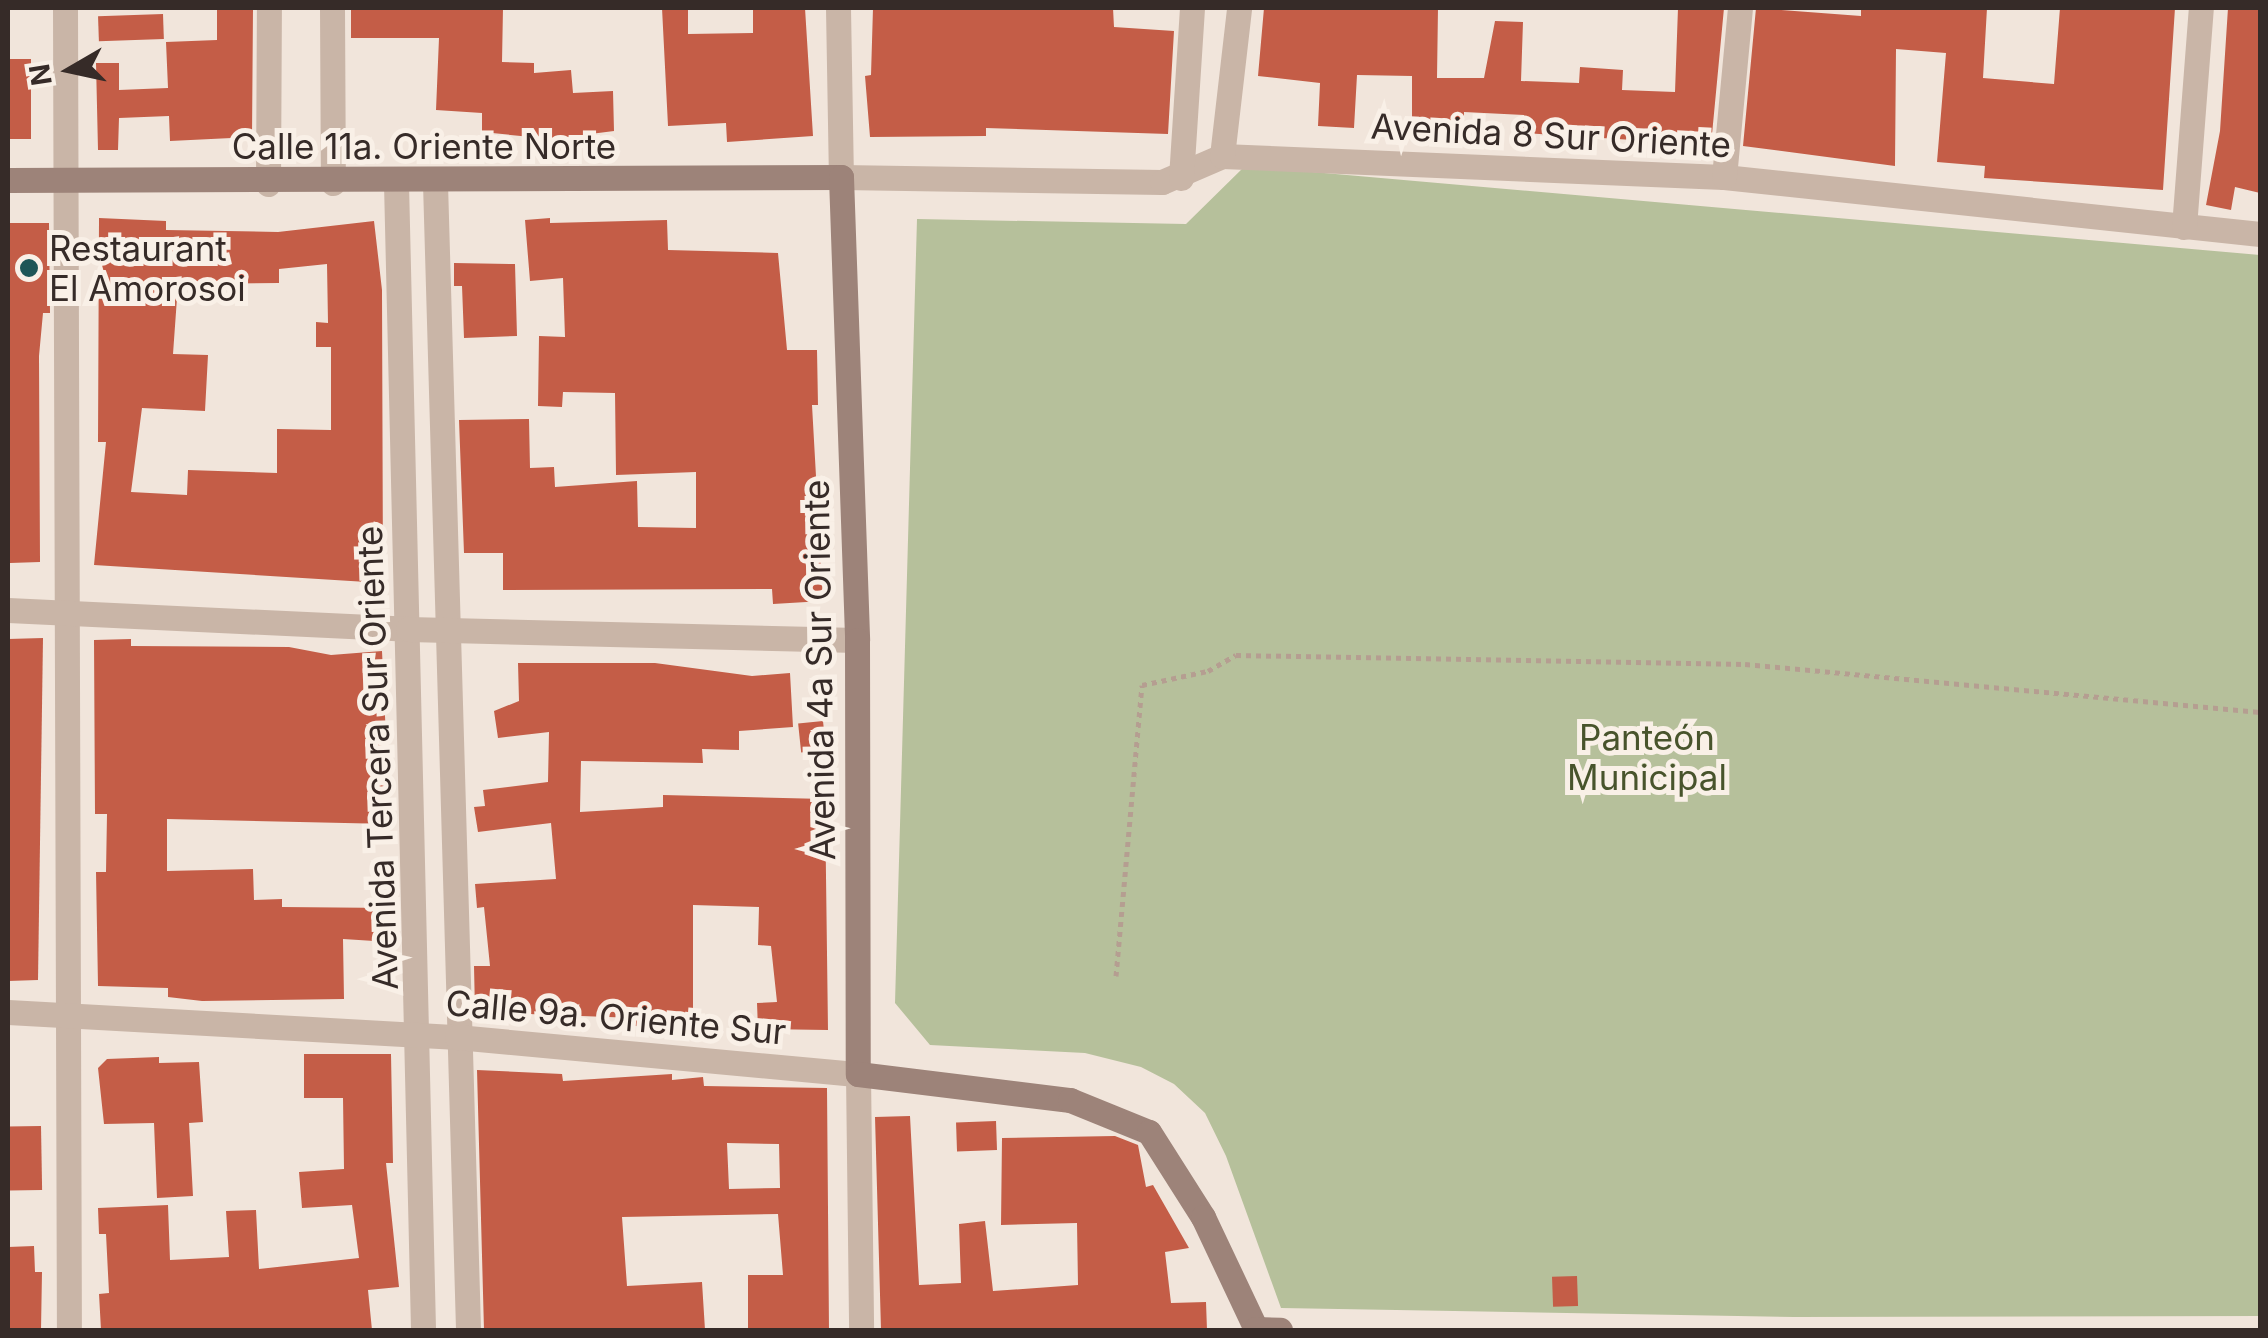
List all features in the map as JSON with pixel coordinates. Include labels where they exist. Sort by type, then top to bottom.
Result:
[{"type":"street","points":[[64,8],[69,1330]]},
{"type":"street","points":[[268,184],[269,8]]},
{"type":"street","points":[[332,8],[332,182]]},
{"type":"street","name":"Avenida 4a Sur Oriente","points":[[838,8],[857,640],[862,1330]]},
{"type":"street","points":[[1180,178],[1192,8]]},
{"type":"street","points":[[841,177],[1180,178],[1222,156],[1239,8]]},
{"type":"street","points":[[1724,177],[1740,8]]},
{"type":"street","points":[[2184,227],[2200,8]]},
{"type":"street","name":"Avenida 8 Sur Oriente","points":[[1222,156],[1724,177],[2260,234]]},
{"type":"street","name":"Calle 11a. Oriente Norte","points":[[8,180],[268,184],[841,177]]},
{"type":"street","name":"Avenida Tercera Sur Oriente","points":[[396,183],[420,1036],[423,1330]]},
{"type":"street","name":"Avenida Tercera Sur Oriente","points":[[435,183],[468,1330]]},
{"type":"street","points":[[8,610],[408,629],[857,640]]},
{"type":"street","name":"Calle 9a. Oriente Sur","points":[[8,1012],[457,1036],[858,1074]]},
{"type":"street","points":[[858,1074],[1070,1100],[1149,1132],[1203,1217],[1264,1330]]},
{"type":"path","points":[[1116,976],[1142,684],[1208,671],[1236,655],[1745,664],[2260,712]]},
{"type":"green space","name":"Panteón Municipal","points":[[1245,166],[2260,255],[2260,1316],[1794,1317],[1281,1308],[1226,1156],[1205,1113],[1174,1084],[1141,1067],[1085,1053],[930,1045],[895,1003],[917,219],[1186,224]]},
{"type":"building","points":[[217,8],[253,8],[252,137],[170,141],[169,116],[119,118],[118,150],[98,150],[96,63],[119,63],[119,90],[168,88],[166,42],[217,40]]},
{"type":"building","points":[[351,8],[503,8],[502,62],[534,63],[534,73],[571,70],[573,93],[613,91],[614,131],[551,139],[482,132],[482,113],[436,110],[439,38],[351,38]]},
{"type":"building","points":[[662,8],[688,8],[688,34],[753,33],[753,8],[805,8],[813,136],[727,142],[726,123],[668,126]]},
{"type":"building","points":[[873,8],[1113,8],[1114,27],[1174,31],[1168,134],[986,128],[986,136],[870,137],[865,76],[871,75]]},
{"type":"building","points":[[1264,8],[1438,8],[1437,78],[1484,78],[1495,21],[1523,22],[1521,81],[1579,83],[1580,67],[1623,70],[1622,90],[1675,92],[1678,8],[1724,8],[1711,145],[1523,133],[1524,115],[1464,112],[1464,131],[1412,130],[1412,76],[1357,75],[1354,128],[1318,126],[1320,83],[1258,76]]},
{"type":"building","points":[[1756,8],[1861,16],[1861,8],[1987,8],[1983,78],[2054,84],[2060,8],[2175,8],[2163,190],[1984,178],[1985,166],[1937,162],[1946,53],[1896,49],[1895,166],[1743,146]]},
{"type":"building","points":[[2228,8],[2260,8],[2260,193],[2235,187],[2231,210],[2206,205],[2220,131]]},
{"type":"building","points":[[163,14],[164,39],[99,41],[98,16]]},
{"type":"building","points":[[8,59],[31,59],[31,139],[8,139]]},
{"type":"building","points":[[99,218],[166,221],[166,230],[278,232],[374,221],[382,290],[383,583],[94,565],[106,442],[98,442]],"holes":[[[327,264],[328,323],[316,322],[316,347],[331,347],[331,430],[277,429],[277,473],[188,470],[187,495],[131,492],[142,408],[205,411],[208,355],[173,354],[178,284],[279,283],[279,269]]]},
{"type":"building","points":[[550,218],[550,223],[667,220],[668,250],[778,253],[787,350],[817,350],[818,405],[812,405],[823,601],[773,604],[772,589],[503,590],[503,553],[464,553],[459,420],[529,419],[530,468],[554,467],[555,487],[637,481],[638,527],[696,528],[696,472],[616,475],[615,393],[563,392],[562,407],[538,406],[539,336],[565,337],[563,278],[530,281],[525,220]]},
{"type":"building","points":[[8,223],[49,223],[50,313],[43,313],[39,356],[40,562],[10,563]]},
{"type":"building","points":[[454,263],[515,264],[517,336],[464,338],[462,286],[454,286]]},
{"type":"building","points":[[43,638],[38,980],[8,981],[8,639]]},
{"type":"building","points":[[131,639],[131,646],[289,647],[331,655],[382,651],[390,824],[167,819],[167,871],[253,869],[254,900],[282,899],[282,907],[391,908],[390,942],[343,939],[344,999],[202,1001],[168,997],[168,988],[98,986],[96,872],[106,872],[107,814],[95,814],[94,640]]},
{"type":"building","points":[[518,663],[655,663],[752,676],[790,673],[793,727],[739,731],[739,750],[702,749],[703,763],[581,761],[580,812],[663,807],[663,795],[825,799],[828,1030],[758,1029],[757,1003],[777,1002],[771,946],[758,945],[759,907],[693,905],[693,1029],[635,1026],[635,1018],[475,1012],[474,966],[490,966],[484,907],[477,908],[475,884],[556,879],[551,823],[478,832],[474,807],[485,806],[483,790],[548,782],[549,732],[498,738],[494,711],[519,701]]},
{"type":"building","points":[[823,721],[826,750],[801,752],[798,724]]},
{"type":"building","points":[[304,1054],[391,1054],[393,1163],[386,1163],[399,1287],[368,1290],[372,1330],[101,1330],[99,1294],[109,1293],[106,1234],[99,1234],[98,1208],[168,1205],[170,1260],[229,1257],[226,1211],[256,1210],[259,1269],[359,1258],[352,1205],[302,1208],[299,1172],[344,1169],[343,1098],[304,1098]]},
{"type":"building","points":[[159,1057],[159,1063],[199,1062],[203,1122],[189,1123],[193,1196],[157,1198],[154,1123],[104,1124],[98,1068],[107,1059]]},
{"type":"building","points":[[477,1070],[562,1074],[563,1081],[672,1074],[672,1080],[703,1077],[704,1086],[827,1088],[829,1330],[748,1330],[748,1275],[783,1275],[778,1214],[622,1217],[627,1286],[702,1282],[705,1330],[484,1330]],"holes":[[[727,1143],[779,1144],[780,1188],[729,1189]]]},
{"type":"building","points":[[910,1116],[919,1285],[961,1283],[959,1224],[985,1221],[993,1291],[1078,1285],[1077,1223],[1001,1225],[1002,1138],[1115,1136],[1138,1145],[1146,1187],[1153,1185],[1189,1248],[1165,1252],[1171,1303],[1206,1302],[1207,1330],[881,1330],[875,1117]]},
{"type":"building","points":[[996,1121],[997,1150],[957,1151],[956,1122]]},
{"type":"building","points":[[41,1126],[42,1190],[9,1191],[8,1127]]},
{"type":"building","points":[[34,1246],[35,1272],[42,1272],[41,1330],[8,1330],[8,1247]]},
{"type":"building","points":[[1577,1276],[1578,1306],[1553,1307],[1552,1277]]},
{"type":"place","name":"Restaurant El Amorosoi","points":[[29,268]]}]
